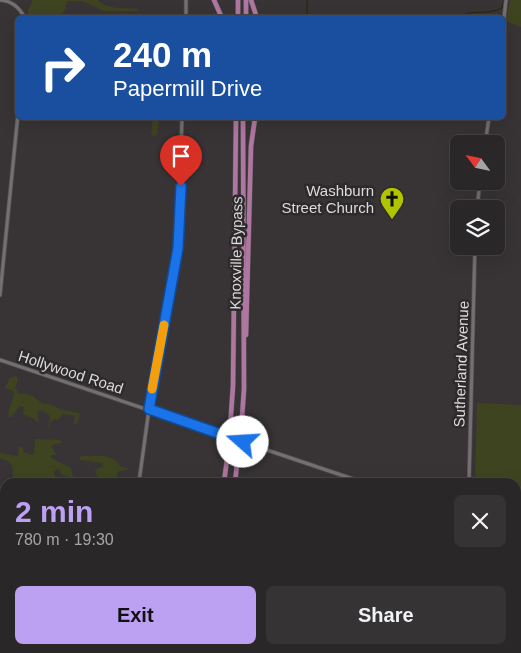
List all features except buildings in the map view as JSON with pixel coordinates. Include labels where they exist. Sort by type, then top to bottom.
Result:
[{"type":"highway","points":[[214,0],[221,15]]},
{"type":"highway","points":[[238,0],[238,15]]},
{"type":"highway","points":[[246,0],[246,15]]},
{"type":"highway","points":[[251,0],[256,15]]},
{"type":"highway","points":[[225,478],[233,386],[235,120]]},
{"type":"highway","points":[[236,478],[240,448],[244,389],[243,120]]},
{"type":"highway","name":"Knoxville Bypass","points":[[244,389],[250,155],[255,120]]},
{"type":"street","points":[[0,0],[14,4],[24,15]]},
{"type":"street","points":[[186,0],[186,15]]},
{"type":"street","points":[[504,15],[506,0]]},
{"type":"street","points":[[0,295],[17,120]]},
{"type":"street","points":[[140,478],[149,409],[178,248],[182,120]]},
{"type":"street","points":[[486,135],[489,120]]},
{"type":"street","name":"Sutherland Avenue","points":[[469,478],[475,255]]},
{"type":"street","name":"Hollywood Road","points":[[0,360],[350,478]]},
{"type":"green space","points":[[33,0],[98,0],[111,7],[138,9],[137,11],[104,11],[82,1],[67,1],[65,10],[61,15],[29,15],[28,10]]},
{"type":"green space","points":[[510,0],[521,0],[521,27],[506,21]]},
{"type":"green space","points":[[153,120],[159,120],[157,135],[153,136],[151,134]]},
{"type":"green space","points":[[16,376],[18,379],[15,388],[19,394],[30,395],[43,404],[79,413],[80,416],[76,425],[74,423],[75,416],[63,414],[58,420],[54,419],[50,423],[47,433],[50,416],[42,410],[37,412],[39,420],[37,423],[36,420],[23,414],[24,407],[20,406],[9,417],[14,391],[5,388],[10,378]]},
{"type":"green space","points":[[477,403],[521,405],[521,478],[475,478]]},
{"type":"green space","points":[[35,439],[60,440],[62,443],[51,446],[56,455],[51,455],[51,458],[71,468],[73,478],[61,475],[60,470],[57,469],[54,471],[56,478],[13,477],[12,465],[0,458],[0,453],[18,456],[19,446],[23,448],[23,452],[32,455],[34,453]]},
{"type":"green space","points":[[105,456],[115,460],[120,466],[129,469],[118,472],[116,478],[98,478],[95,470],[103,466],[102,463],[80,460],[80,457]]},
{"type":"waterway","points":[[307,0],[307,15]]},
{"type":"waterway","points":[[462,15],[490,12],[502,8],[504,0]]},
{"type":"slow traffic","points":[[152,389],[164,325]]},
{"type":"place","name":"Washburn Street Church","points":[[392,220]]},
{"type":"route","points":[[181,186],[178,248],[149,409],[243,442]]}]
